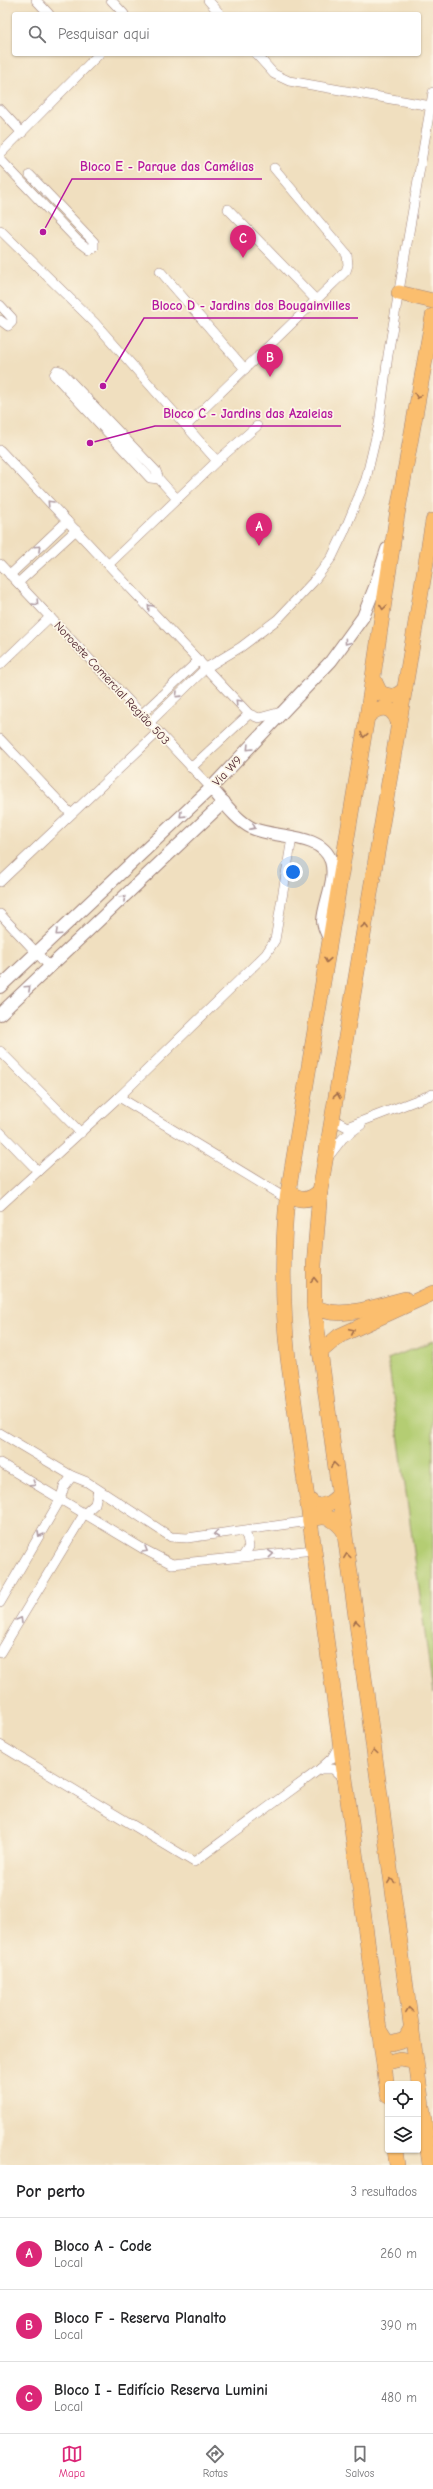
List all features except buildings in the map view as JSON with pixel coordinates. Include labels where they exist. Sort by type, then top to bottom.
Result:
[{"type":"main road","points":[[399,293],[433,301]]},
{"type":"main road","points":[[386,2081],[307,1498],[284,1315],[283,1248],[288,1194],[367,717],[397,515],[433,316]]},
{"type":"main road","points":[[430,2165],[338,1496],[314,1306],[314,1265],[320,1191],[433,521]]},
{"type":"main road","points":[[373,678],[380,693],[390,697],[398,696],[405,689]]},
{"type":"main road","points":[[367,717],[375,708],[384,707],[391,711],[399,725]]},
{"type":"main road","points":[[288,1194],[305,1200],[312,1199],[320,1191]]},
{"type":"main road","points":[[314,1306],[322,1312],[343,1312],[433,1293]]},
{"type":"main road","points":[[320,1352],[339,1336],[433,1293]]},
{"type":"main road","points":[[307,1498],[316,1506],[323,1506],[331,1503],[338,1496]]},
{"type":"main road","points":[[310,1520],[320,1516],[332,1518],[344,1531]]},
{"type":"main road","points":[[379,2030],[386,2041],[391,2043],[405,2040],[412,2028]]},
{"type":"main road","points":[[384,2063],[400,2059],[416,2062]]},
{"type":"main road","points":[[395,2153],[397,2165]]},
{"type":"street","points":[[36,0],[46,12]]},
{"type":"street","points":[[112,0],[122,12]]},
{"type":"street","points":[[208,0],[218,12]]},
{"type":"street","points":[[258,56],[274,74],[289,81],[431,106]]},
{"type":"street","points":[[0,154],[22,133],[89,57]]},
{"type":"street","points":[[149,722],[206,668],[241,646],[278,618],[313,582],[332,557],[366,479],[379,424],[399,293],[433,92]]},
{"type":"street","points":[[0,109],[22,133]]},
{"type":"street","points":[[0,159],[77,240],[90,250],[94,248],[94,242],[30,175]]},
{"type":"street","points":[[186,426],[346,271],[348,265],[347,255],[274,168]]},
{"type":"street","points":[[228,209],[316,300]]},
{"type":"street","points":[[0,230],[95,323],[217,461]]},
{"type":"street","points":[[160,271],[244,369]]},
{"type":"street","points":[[0,305],[12,318],[12,322],[8,326],[0,320]]},
{"type":"street","points":[[159,479],[154,480],[147,475],[56,377],[54,372],[62,371],[156,471],[159,479],[177,499]]},
{"type":"street","points":[[109,564],[217,461],[257,426]]},
{"type":"street","points":[[0,450],[249,714],[259,718],[284,711]]},
{"type":"street","name":"Via W9","points":[[0,987],[211,788],[331,661],[363,617],[375,587],[397,515]]},
{"type":"street","points":[[10,575],[67,521]]},
{"type":"street","points":[[18,583],[76,530]]},
{"type":"street","name":"Noroeste Comercial Região 503","points":[[0,564],[241,820],[252,828],[266,833],[312,842],[331,860],[332,876],[323,922],[330,941]]},
{"type":"street","points":[[0,665],[50,617]]},
{"type":"street","points":[[142,714],[199,660]]},
{"type":"street","points":[[191,768],[249,714]]},
{"type":"street","points":[[0,882],[158,732]]},
{"type":"street","points":[[0,739],[71,814]]},
{"type":"street","name":"Via W9","points":[[0,1014],[224,802]]},
{"type":"street","points":[[0,1206],[81,1133],[257,966],[275,940],[292,838]]},
{"type":"street","points":[[0,914],[50,967]]},
{"type":"street","points":[[70,921],[77,925],[81,938]]},
{"type":"street","points":[[0,1051],[81,1133]]},
{"type":"street","points":[[334,1114],[336,1121],[347,1127],[433,1094]]},
{"type":"street","points":[[119,1097],[288,1194]]},
{"type":"street","points":[[326,1161],[343,1138],[370,1119]]},
{"type":"street","points":[[0,1132],[38,1171]]},
{"type":"street","points":[[0,1433],[98,1490],[171,1536],[187,1538],[310,1520]]},
{"type":"street","points":[[0,1463],[145,1550],[172,1564],[314,1550]]},
{"type":"street","points":[[0,1603],[60,1500],[64,1487],[72,1476]]},
{"type":"street","points":[[0,1653],[84,1514],[95,1504],[98,1490]]},
{"type":"street","points":[[243,1531],[247,1537],[249,1547],[243,1556]]},
{"type":"street","points":[[0,1745],[194,1862],[320,1768],[332,1758],[340,1744]]},
{"type":"street","points":[[320,1768],[333,1769],[345,1780]]},
{"type":"green space","points":[[433,1341],[433,1693],[388,1359]]},
{"type":"place","name":"Bloco E - Parque das Camélias","points":[[43,232]]},
{"type":"place","name":"Bloco I - Edifício Reserva Lumini","points":[[243,258]]},
{"type":"place","name":"Bloco F - Reserva Planalto","points":[[270,377]]},
{"type":"place","name":"Bloco D - Jardins dos Bougainvilles","points":[[103,386]]},
{"type":"place","name":"Bloco C - Jardins das Azaleias","points":[[90,443]]},
{"type":"place","name":"Bloco A - Code","points":[[259,546]]}]
